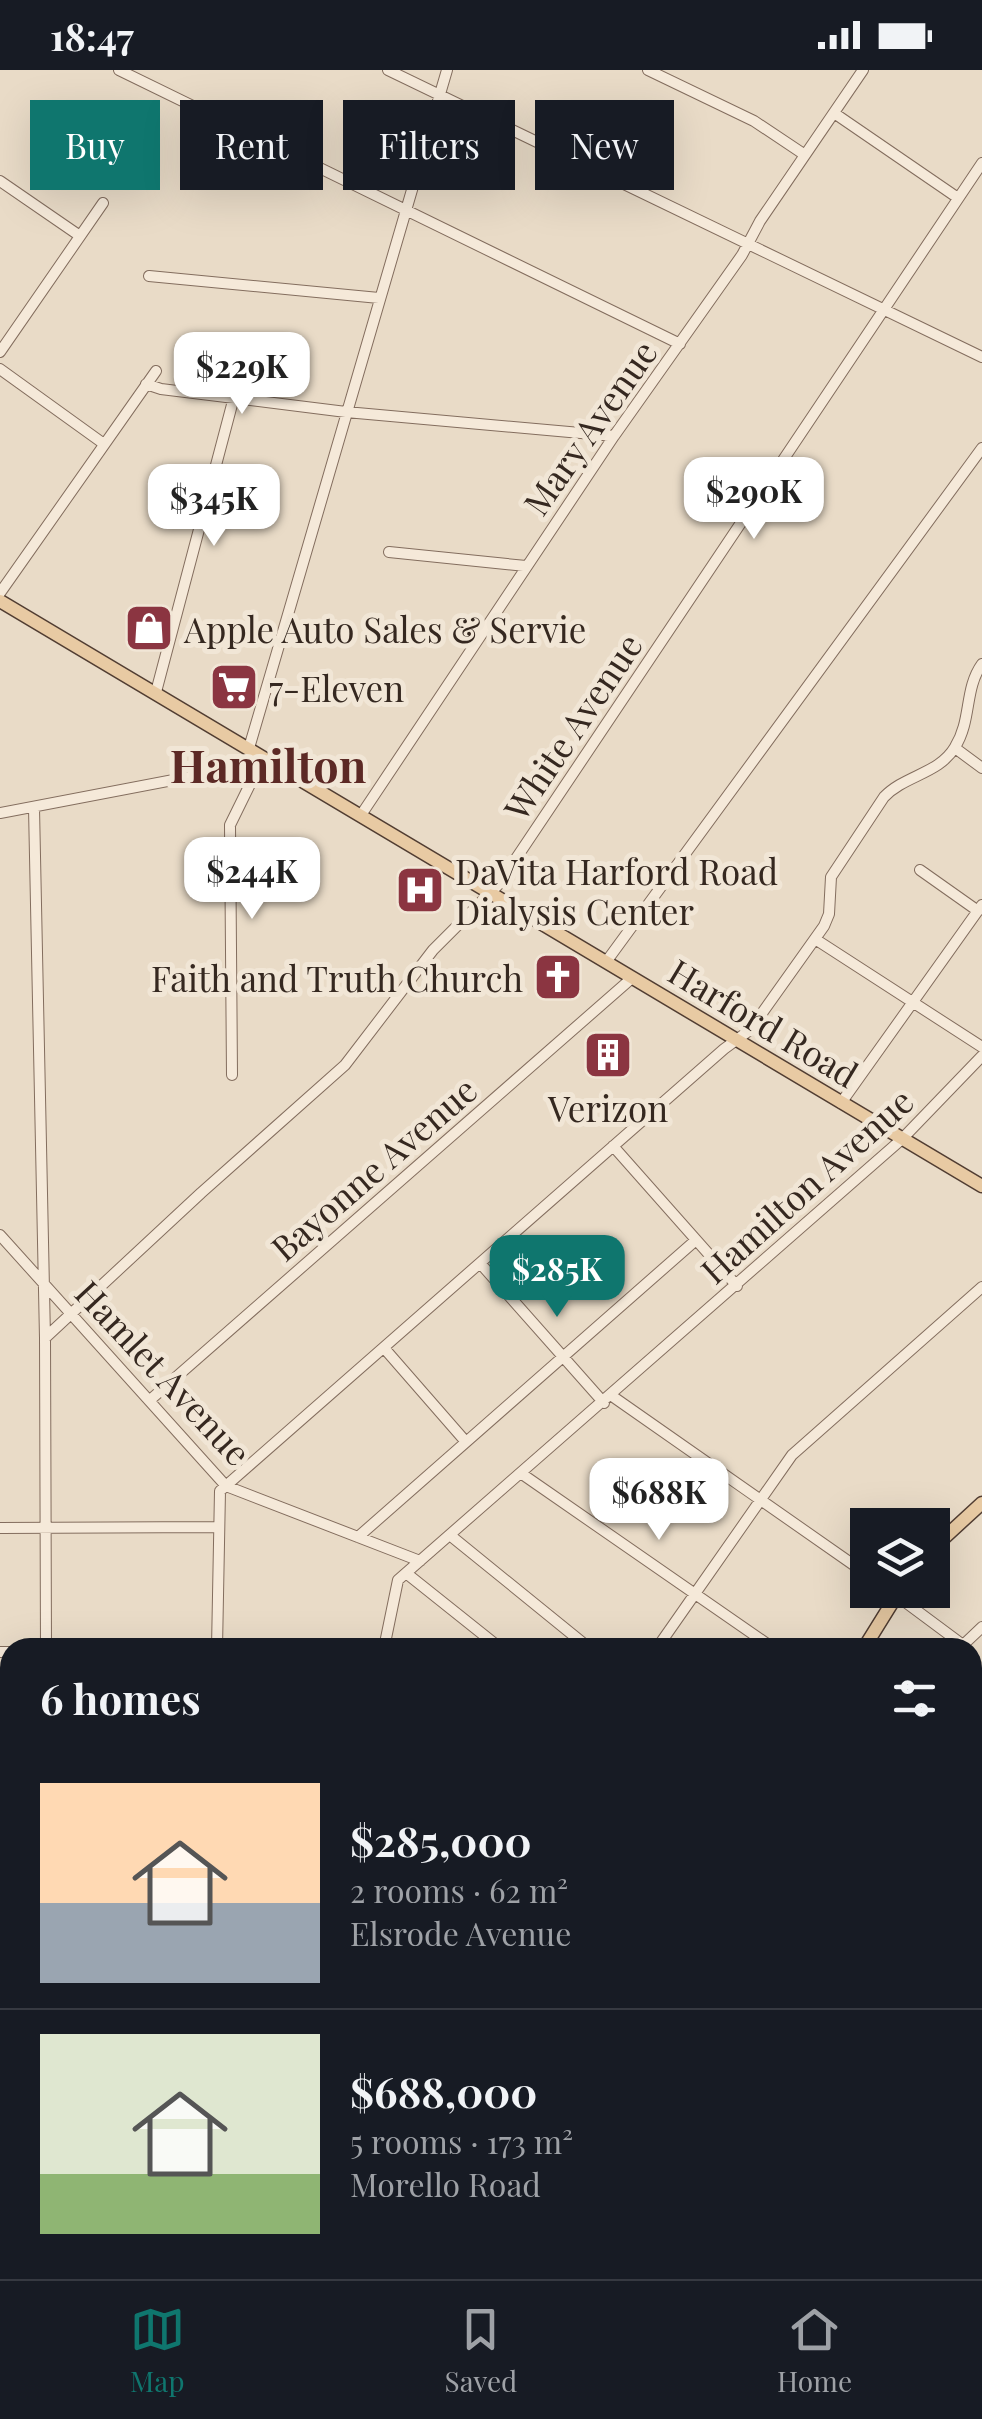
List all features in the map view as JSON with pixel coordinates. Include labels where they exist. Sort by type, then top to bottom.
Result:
[{"type":"main road","name":"Harford Road","points":[[0,597],[249,748],[263,762],[361,815],[982,1186]]},
{"type":"main road","points":[[950,1532],[982,1503]]},
{"type":"main road","points":[[870,1638],[886,1608]]},
{"type":"street","points":[[119,70],[680,344]]},
{"type":"street","points":[[388,70],[982,357]]},
{"type":"street","points":[[249,748],[447,70]]},
{"type":"street","points":[[648,70],[754,121],[805,155]]},
{"type":"street","name":"Mary Avenue","points":[[361,815],[863,70]]},
{"type":"street","points":[[834,113],[958,198]]},
{"type":"street","name":"White Avenue","points":[[45,1338],[345,1065],[433,950],[503,879],[982,163]]},
{"type":"street","points":[[0,181],[80,236]]},
{"type":"street","points":[[0,352],[103,203]]},
{"type":"street","points":[[150,276],[380,298]]},
{"type":"street","points":[[0,369],[104,444]]},
{"type":"street","points":[[0,597],[156,371]]},
{"type":"street","points":[[146,384],[346,412],[614,436]]},
{"type":"street","points":[[156,692],[234,396]]},
{"type":"street","points":[[606,962],[982,448]]},
{"type":"street","points":[[389,552],[526,566]]},
{"type":"street","points":[[217,1638],[217,1496],[750,1030],[815,939],[829,914],[831,877],[884,797],[895,786],[940,764],[955,748],[966,720],[971,683],[982,664]]},
{"type":"street","points":[[955,748],[982,768]]},
{"type":"street","points":[[0,813],[263,762]]},
{"type":"street","points":[[232,1075],[230,825],[263,762]]},
{"type":"street","points":[[34,808],[45,1338],[46,1638]]},
{"type":"street","points":[[842,1103],[980,908],[920,870]]},
{"type":"street","points":[[815,939],[982,1048]]},
{"type":"street","name":"Bayonne Avenue","points":[[150,1400],[632,978]]},
{"type":"street","name":"Hamilton Avenue","points":[[386,1638],[395,1586],[406,1573],[902,1140],[982,1056]]},
{"type":"street","points":[[613,1146],[736,1286]]},
{"type":"street","name":"Hamlet Avenue","points":[[0,1234],[226,1486],[420,1561]]},
{"type":"street","points":[[358,1537],[696,1240]]},
{"type":"street","points":[[480,1263],[608,1400],[850,1563]]},
{"type":"street","points":[[664,1638],[798,1448],[982,1287]]},
{"type":"street","points":[[384,1348],[466,1442]]},
{"type":"street","points":[[522,1474],[760,1638]]},
{"type":"street","points":[[0,1528],[217,1528]]},
{"type":"street","points":[[450,1536],[576,1638]]},
{"type":"street","points":[[406,1573],[487,1638]]},
{"type":"street","points":[[915,1608],[952,1638]]},
{"type":"place","name":"Apple Auto Sales & Servie","points":[[149,628]]},
{"type":"place","name":"7-Eleven","points":[[234,687]]},
{"type":"place","name":"DaVita Harford Road Dialysis Center","points":[[420,890]]},
{"type":"place","name":"Faith and Truth Church","points":[[558,977]]},
{"type":"place","name":"Verizon","points":[[608,1055]]},
{"type":"district","name":"Hamilton","points":[[268,764]]}]
